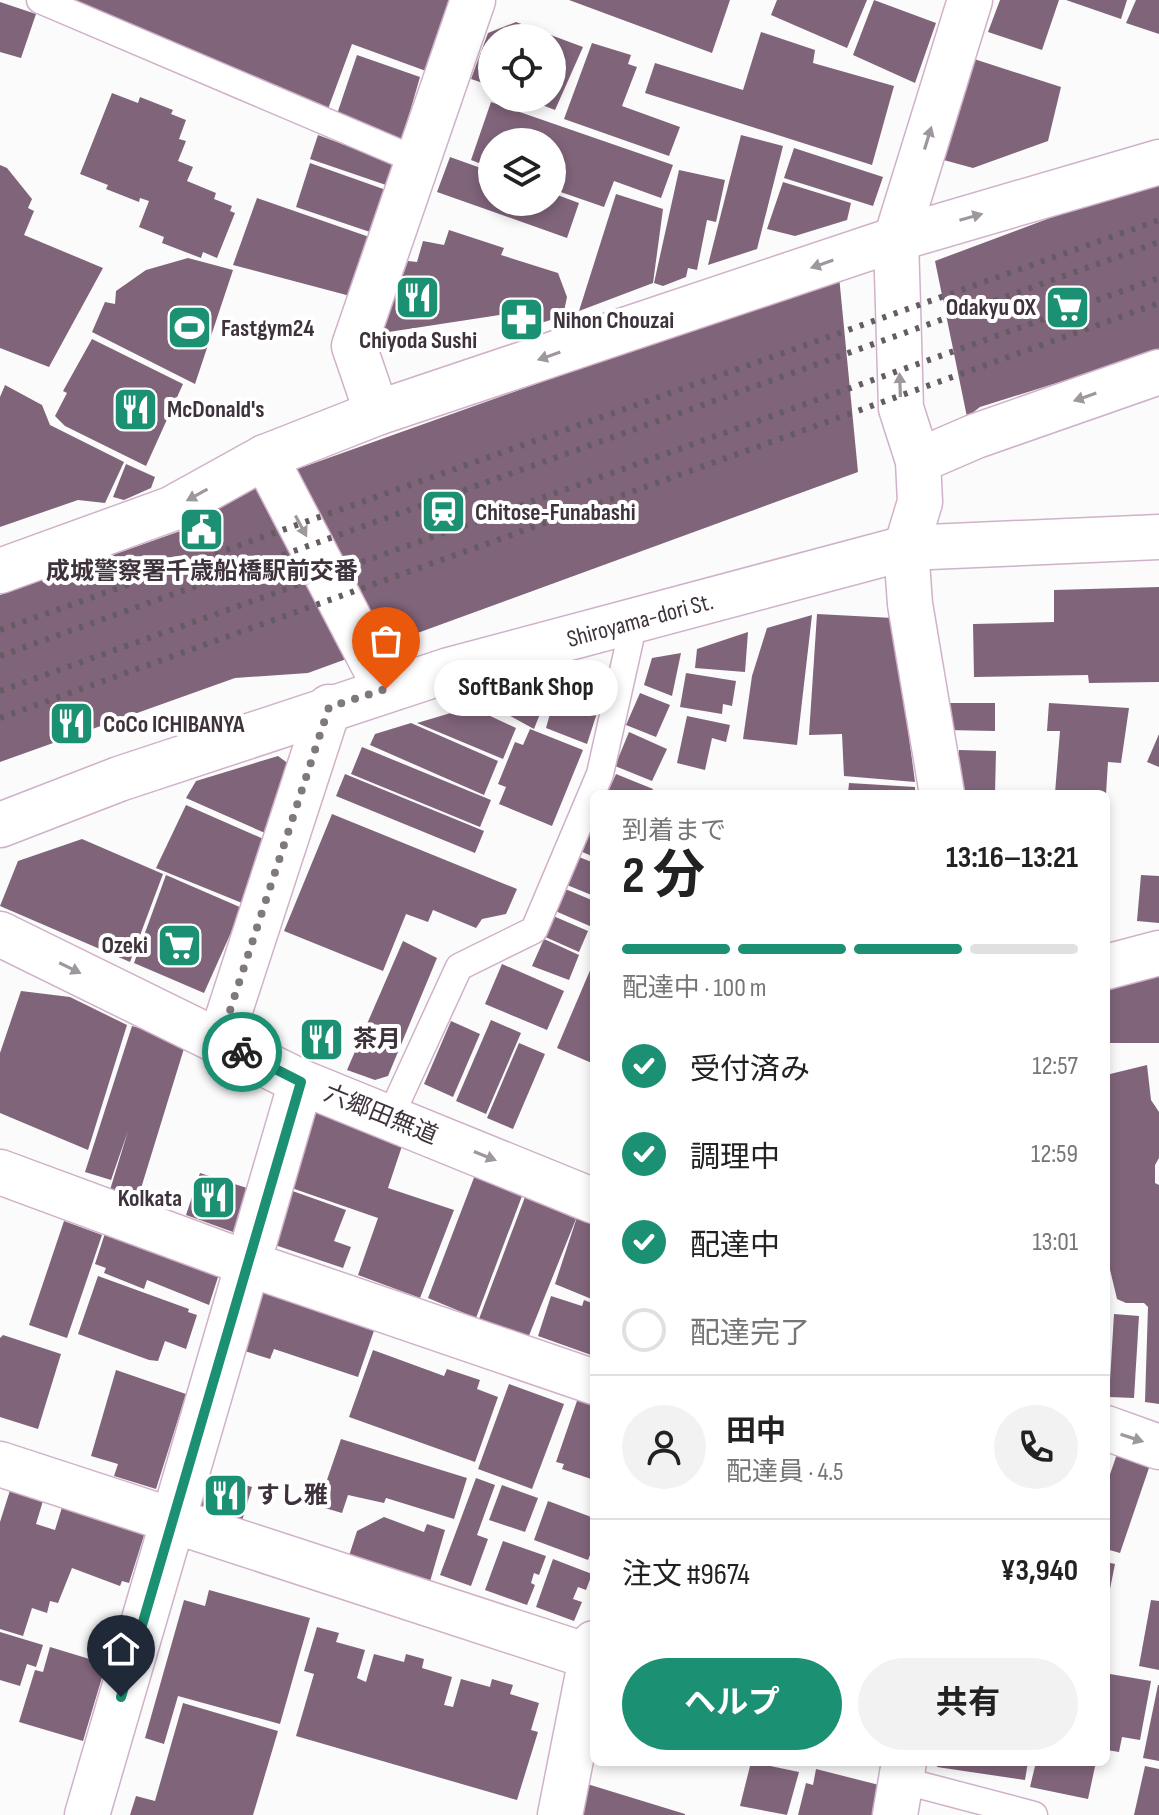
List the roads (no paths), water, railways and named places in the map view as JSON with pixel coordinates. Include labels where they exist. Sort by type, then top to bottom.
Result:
[{"type":"street","points":[[377,413],[354,346],[473,0]]},
{"type":"street","points":[[941,790],[910,604],[906,548],[920,502],[918,461],[901,408],[896,239],[970,0]]},
{"type":"street","points":[[3,567],[171,509],[265,457],[377,413],[896,239],[1159,162]]},
{"type":"street","points":[[918,461],[976,436],[1159,372]]},
{"type":"street","points":[[265,457],[386,689]]},
{"type":"street","name":"Shiroyama-dori St.","points":[[0,825],[119,779],[386,689],[906,548],[1159,537]]},
{"type":"street","points":[[220,1041],[329,707]]},
{"type":"street","name":"六郷田無道","points":[[0,934],[301,1082],[590,1199]]},
{"type":"street","points":[[1110,966],[1159,953]]},
{"type":"street","points":[[87,1815],[301,1082]]},
{"type":"street","points":[[0,1172],[249,1264],[590,1381]]},
{"type":"street","points":[[1110,1429],[1159,1447]]},
{"type":"street","points":[[0,1464],[590,1649]]},
{"type":"street","points":[[560,1815],[590,1660]]},
{"type":"lane","points":[[40,0],[416,160]]},
{"type":"lane","points":[[593,790],[600,774],[634,622]]},
{"type":"lane","points":[[390,1117],[459,967],[534,930],[590,798]]},
{"type":"lane","points":[[900,1786],[1034,1815]]},
{"type":"railway","points":[[0,630],[1159,220]]},
{"type":"railway","points":[[0,656],[1159,242]]},
{"type":"railway","points":[[0,691],[1159,278]]},
{"type":"railway","points":[[0,718],[1159,303]]},
{"type":"place","name":"Chiyoda Sushi","points":[[418,298]]},
{"type":"place","name":"Odakyu OX","points":[[1067,307]]},
{"type":"place","name":"Nihon Chouzai","points":[[522,320]]},
{"type":"place","name":"Fastgym24","points":[[190,328]]},
{"type":"place","name":"McDonald's","points":[[136,409]]},
{"type":"place","name":"Chitose-Funabashi","points":[[444,512]]},
{"type":"place","name":"成城警察署千歳船橋駅前交番","points":[[202,529]]},
{"type":"place","name":"SoftBank Shop","points":[[386,689]]},
{"type":"place","name":"CoCo ICHIBANYA","points":[[72,724]]},
{"type":"place","name":"Ozeki","points":[[179,945]]},
{"type":"place","name":"茶月","points":[[322,1039]]},
{"type":"place","name":"Kolkata","points":[[213,1198]]},
{"type":"place","name":"すし雅","points":[[225,1495]]}]
